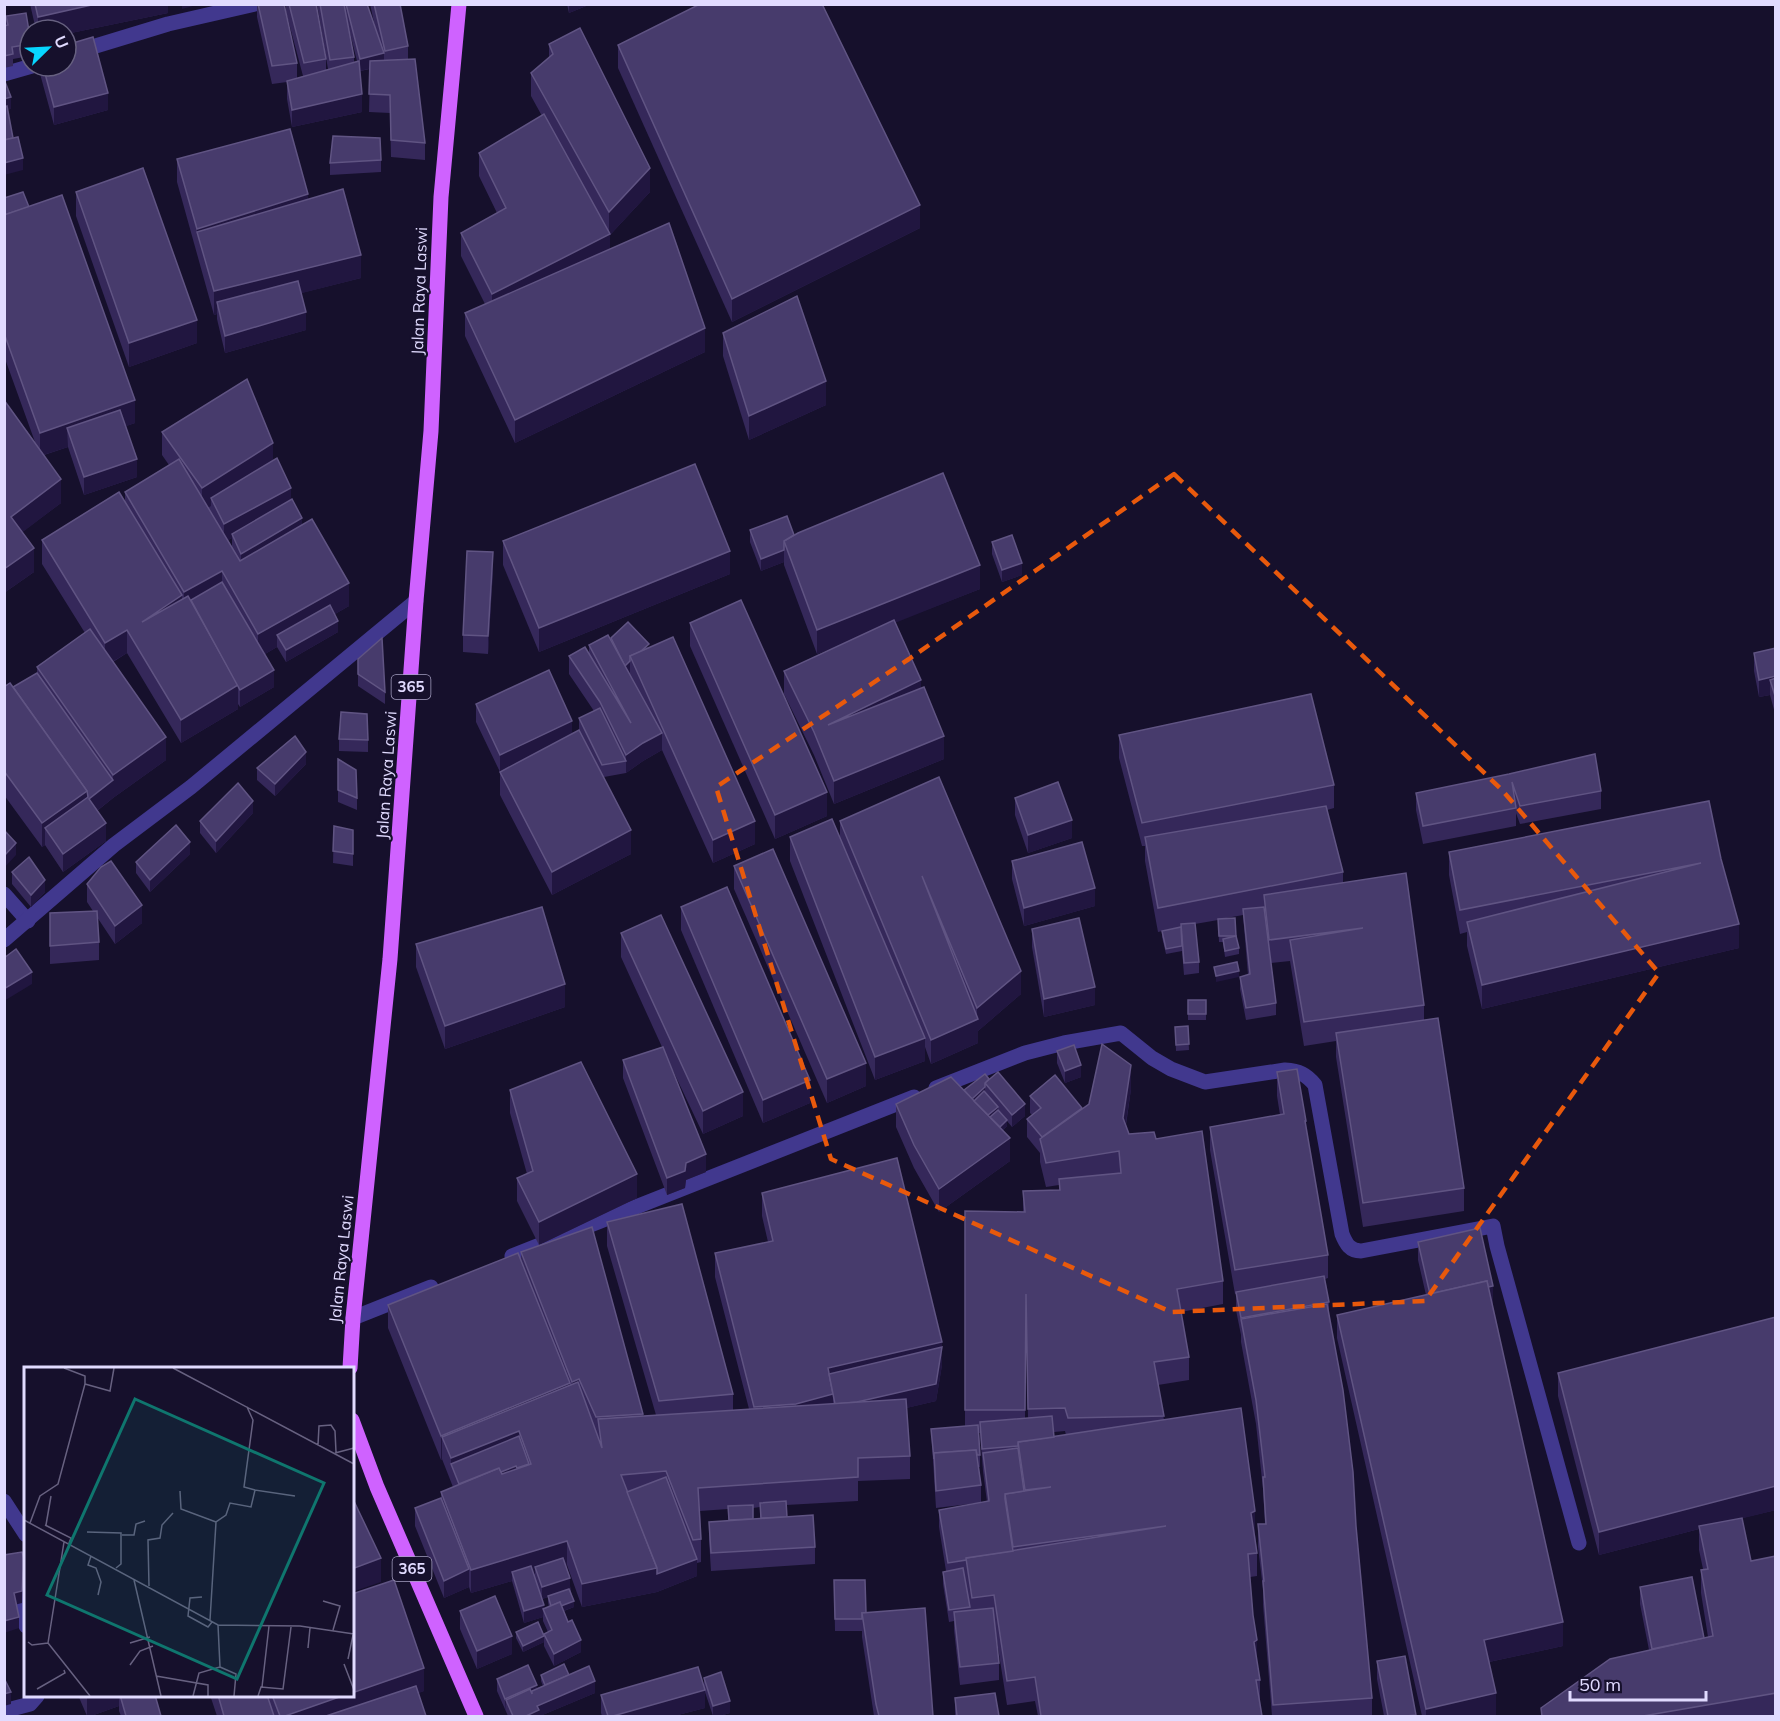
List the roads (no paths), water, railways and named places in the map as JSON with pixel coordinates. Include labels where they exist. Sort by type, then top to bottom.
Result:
[{"type":"main road","name":"Jalan Raya Laswi","points":[[350,1367],[353,1318],[390,959],[431,431],[441,196],[459,4]]},
{"type":"main road","name":"365","points":[[354,1426],[376,1487],[476,1716]]},
{"type":"street","points":[[78,52],[168,24],[255,4]]},
{"type":"street","points":[[4,940],[114,845],[191,787],[416,601]]},
{"type":"street","points":[[4,894],[28,921]]},
{"type":"street","points":[[495,1262],[1024,1053],[1064,1043],[1121,1033],[1152,1058],[1171,1069],[1205,1082],[1285,1070],[1298,1071],[1308,1076],[1316,1085],[1342,1234],[1347,1246],[1355,1251],[1361,1251],[1493,1226],[1580,1543]]},
{"type":"street","points":[[353,1318],[441,1284]]},
{"type":"street","points":[[4,1501],[24,1532]]},
{"type":"street","points":[[24,1586],[24,1602]]},
{"type":"street","points":[[4,1711],[30,1704],[36,1697]]}]
